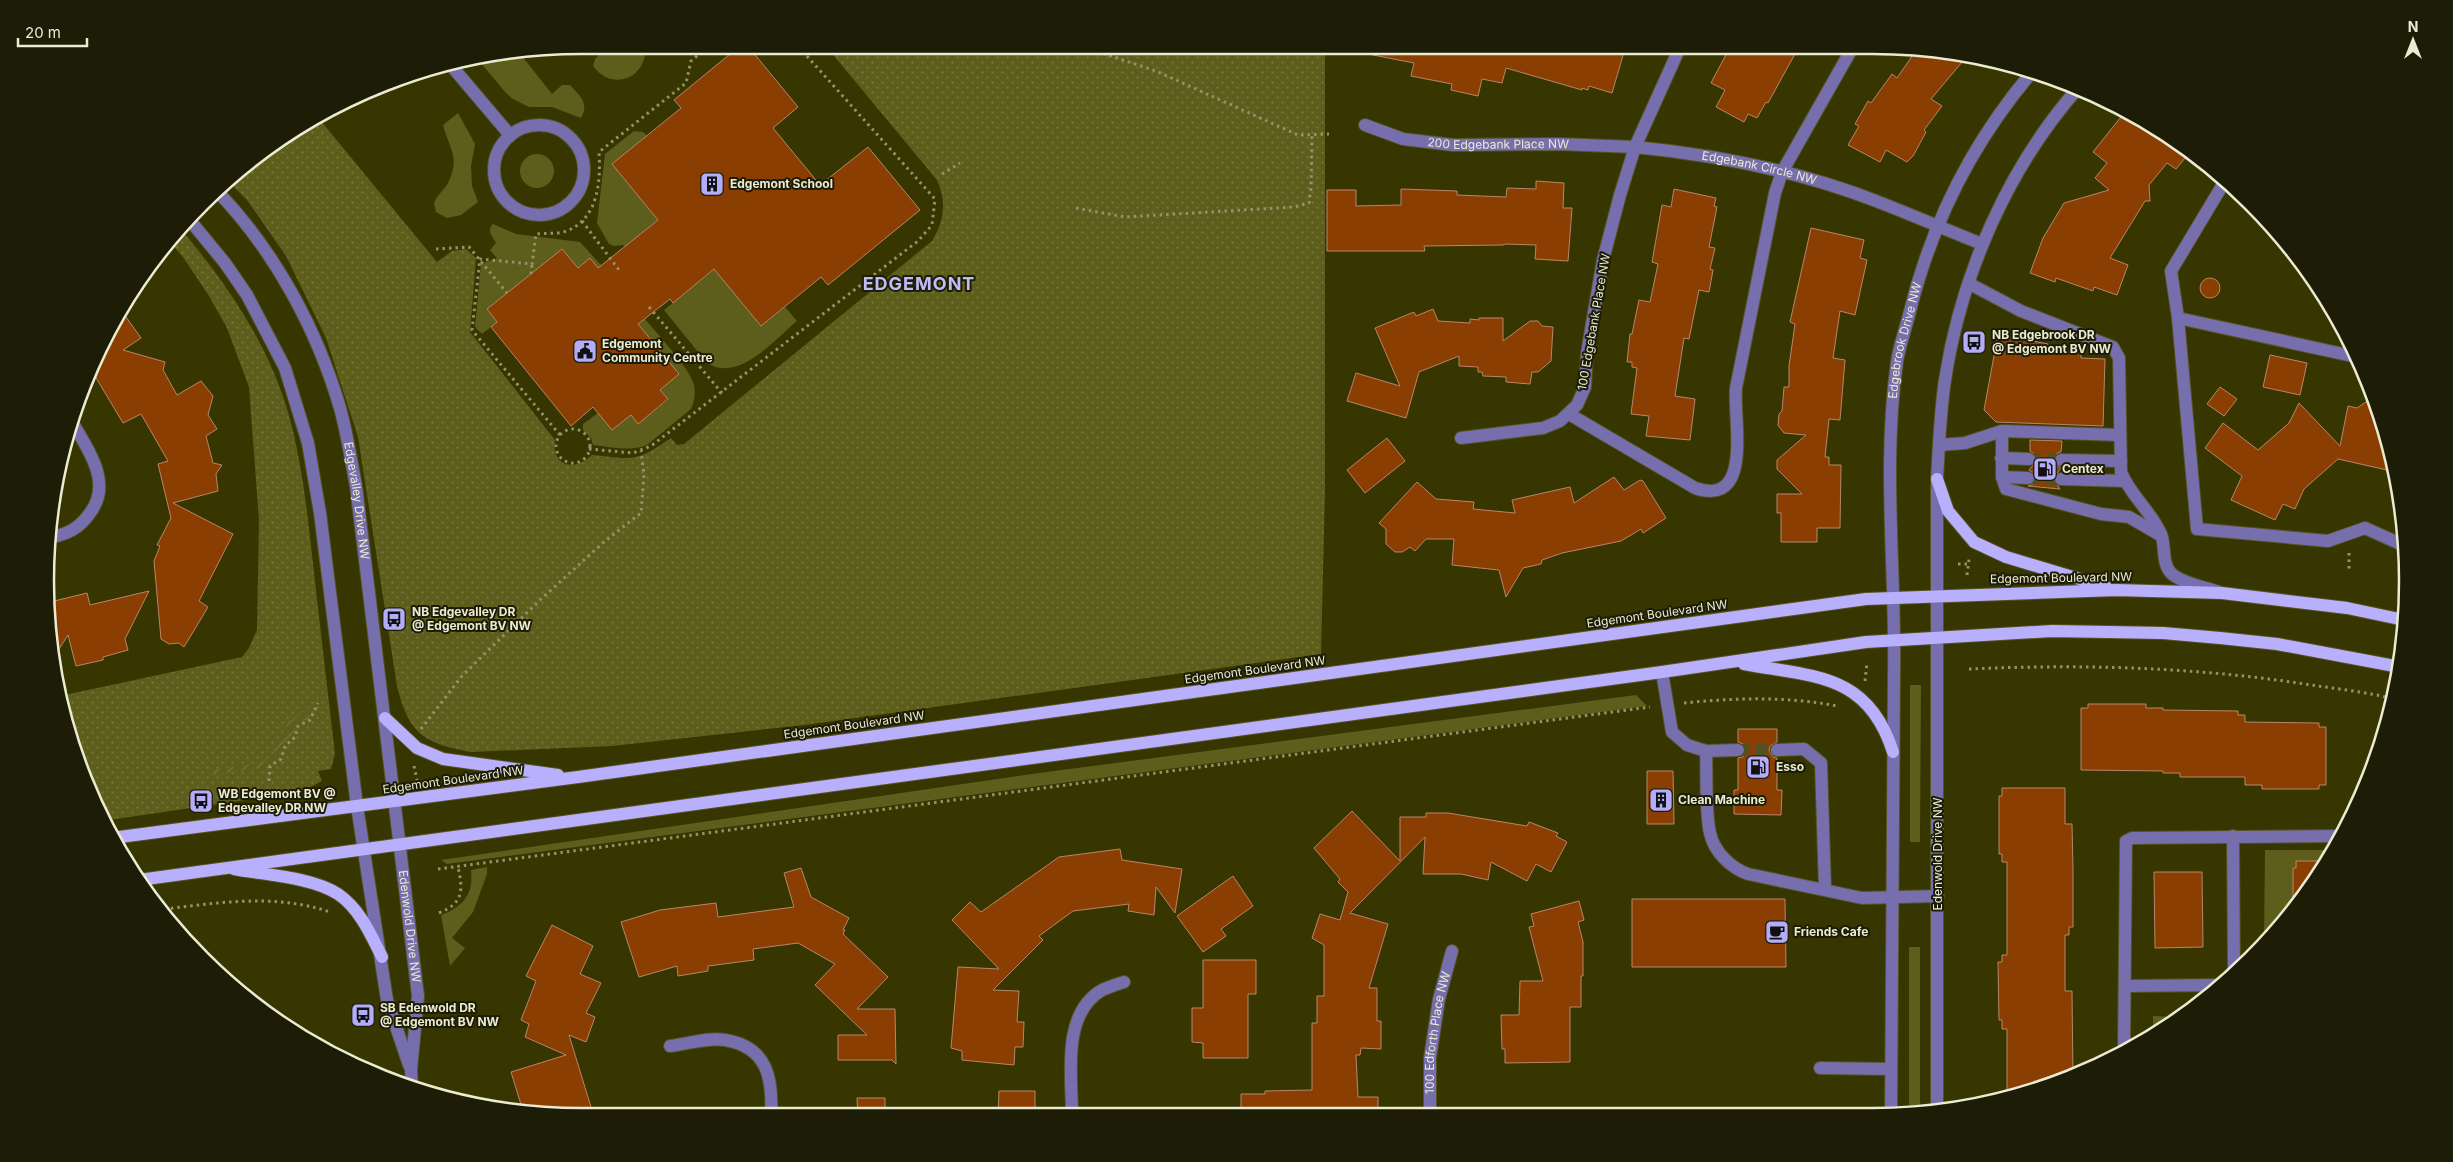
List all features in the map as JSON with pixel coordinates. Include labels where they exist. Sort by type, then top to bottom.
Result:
[{"type":"main road","points":[[1937,479],[1948,511],[1974,542],[2006,557],[2116,590]]},
{"type":"main road","name":"Edgemont Boulevard NW","points":[[120,837],[395,802],[1866,599],[2116,590],[2222,593],[2347,608],[2398,619]]},
{"type":"main road","points":[[146,879],[1662,672],[1839,645],[2052,631],[2163,633],[2277,644],[2392,666]]},
{"type":"main road","points":[[1734,662],[1825,679],[1848,688],[1860,697],[1879,719],[1893,752]]},
{"type":"main road","points":[[385,718],[417,748],[443,759],[578,777]]},
{"type":"main road","points":[[224,867],[322,886],[340,895],[366,926],[382,957]]},
{"type":"street","points":[[1635,147],[1677,54]]},
{"type":"street","points":[[1569,414],[1695,488],[1704,491],[1716,491],[1732,480],[1738,454],[1736,388],[1775,193],[1782,172],[1849,54]]},
{"type":"street","points":[[455,70],[510,136]]},
{"type":"street","name":"Edgebrook Drive NW","points":[[1894,641],[1890,504],[1892,420],[1897,361],[1922,264],[1936,226],[1950,196],[2007,102],[2027,78]]},
{"type":"street","points":[[1937,596],[1937,479],[1939,445],[1945,380],[1959,317],[1982,244],[2002,203],[2032,149],[2062,106],[2073,94]]},
{"type":"street","name":"200 Edgebank Place NW","points":[[1365,125],[1403,139],[1453,145],[1559,144],[1635,147]]},
{"type":"street","points":[[546,126],[569,137],[583,159],[584,172],[582,184],[576,196],[567,206],[556,212],[536,215],[517,210],[507,202],[495,181],[494,168],[496,156],[510,136],[521,129],[546,126]]},
{"type":"street","name":"Edgebank Circle NW","points":[[1635,147],[1735,160],[1782,172],[1876,201],[1982,244]]},
{"type":"street","name":"100 Edgebank Place NW","points":[[1461,438],[1543,428],[1560,421],[1577,405],[1585,387],[1587,354],[1603,260],[1635,147]]},
{"type":"street","points":[[2222,187],[2171,270],[2178,318],[2197,530],[2328,541],[2364,528],[2398,543]]},
{"type":"street","name":"Edgevalley Drive NW","points":[[221,196],[260,244],[292,295],[317,344],[340,408],[356,486],[399,843]]},
{"type":"street","points":[[193,224],[226,263],[247,295],[285,368],[308,443],[320,513],[363,848]]},
{"type":"street","points":[[1970,284],[2021,311],[2113,346],[2118,358],[2121,461],[2125,481],[2155,522],[2162,536],[2166,564],[2172,574],[2222,593]]},
{"type":"street","points":[[2178,318],[2348,354]]},
{"type":"street","points":[[56,536],[74,530],[90,514],[99,497],[99,477],[94,460],[77,430]]},
{"type":"street","points":[[1939,445],[1965,443],[2002,431],[2120,434]]},
{"type":"street","points":[[2002,431],[2002,477],[2006,489],[2101,514],[2129,517],[2162,536]]},
{"type":"street","points":[[2001,458],[2029,459]]},
{"type":"street","points":[[2061,460],[2121,461]]},
{"type":"street","points":[[2002,477],[2028,478]]},
{"type":"street","points":[[2060,478],[2125,481]]},
{"type":"street","name":"Edenwold Drive NW","points":[[1937,596],[1938,1104]]},
{"type":"street","points":[[1891,1107],[1894,641]]},
{"type":"street","points":[[1662,672],[1672,732],[1687,745],[1706,751],[1738,750]]},
{"type":"street","points":[[1777,750],[1804,749],[1821,763],[1825,890]]},
{"type":"street","points":[[1706,751],[1710,833],[1716,846],[1734,869],[1748,874],[1862,898],[1938,896]]},
{"type":"street","points":[[2233,836],[2234,964]]},
{"type":"street","points":[[2124,1044],[2126,841],[2132,838],[2334,836]]},
{"type":"street","name":"Edenwold Drive NW","points":[[399,843],[418,996],[412,1080]]},
{"type":"street","name":"Edenwold Drive NW","points":[[363,848],[382,957],[387,1000],[411,1070]]},
{"type":"street","name":"100 Edforth Place NW","points":[[1430,1108],[1430,1058],[1439,999],[1452,951]]},
{"type":"street","points":[[1072,1108],[1072,1037],[1079,1016],[1088,1002],[1101,991],[1124,982]]},
{"type":"street","points":[[2125,986],[2210,985]]},
{"type":"street","points":[[670,1046],[724,1040],[746,1046],[762,1060],[770,1077],[772,1108]]},
{"type":"street","points":[[1820,1068],[1891,1068]]},
{"type":"path","points":[[531,274],[536,234],[564,232],[582,221],[590,212],[596,199],[599,152],[686,83],[691,61],[699,54]]},
{"type":"path","points":[[589,449],[625,453],[641,451],[664,437],[918,241],[932,225],[935,199],[805,54]]},
{"type":"path","points":[[1104,54],[1156,71],[1298,135],[1329,134]]},
{"type":"path","points":[[1076,208],[1125,217],[1294,207],[1309,203],[1312,134]]},
{"type":"path","points":[[942,174],[960,163]]},
{"type":"path","points":[[582,221],[619,270]]},
{"type":"path","points":[[436,248],[466,246],[480,258],[507,293]]},
{"type":"path","points":[[480,258],[532,264]]},
{"type":"path","points":[[480,258],[472,330],[560,435]]},
{"type":"path","points":[[649,307],[722,393]]},
{"type":"path","points":[[569,430],[580,431],[587,439],[589,449],[580,462],[574,463],[563,460],[556,451],[556,446],[560,435],[569,430]]},
{"type":"path","points":[[420,729],[462,676],[540,600],[606,541],[641,513],[644,475],[641,451]]},
{"type":"path","points":[[1958,564],[1967,564],[1967,575]]},
{"type":"path","points":[[1867,662],[1867,675],[1874,674]]},
{"type":"path","points":[[1969,669],[2059,665],[2186,670],[2271,679],[2386,698]]},
{"type":"path","points":[[438,869],[1668,705],[1741,698],[1814,701],[1846,708]]},
{"type":"path","points":[[269,782],[270,766],[281,760],[285,746],[295,737],[298,726],[310,720],[318,703]]},
{"type":"path","points":[[413,761],[417,780]]},
{"type":"path","points":[[439,913],[451,908],[458,900],[461,888],[458,867]]},
{"type":"path","points":[[168,909],[242,900],[315,907],[336,914]]},
{"type":"shaded area","points":[[600,54],[645,54],[641,66],[636,73],[628,78],[619,80],[610,79],[601,74],[593,66],[595,59]]},
{"type":"shaded area","points":[[832,54],[1325,54],[1325,490],[1321,654],[804,725],[612,746],[471,752],[441,745],[420,734],[407,715],[397,686],[358,437],[326,338],[286,256],[247,200],[232,185],[260,163],[321,122],[437,262],[452,251],[466,249],[476,258],[470,332],[555,440],[555,449],[560,461],[572,465],[578,464],[592,455],[617,458],[634,457],[649,452],[671,438],[677,445],[684,444],[932,241],[943,211],[942,196],[937,180]]},
{"type":"shaded area","points":[[523,57],[552,94],[562,85],[570,85],[580,96],[584,104],[583,113],[581,118],[552,107],[529,107],[506,93],[481,63]]},
{"type":"shaded area","points":[[458,113],[475,144],[471,166],[472,186],[478,202],[461,215],[447,218],[436,212],[434,203],[448,183],[454,166],[453,153],[443,125]]},
{"type":"shaded area","points":[[634,131],[643,132],[647,136],[612,164],[653,214],[668,211],[625,247],[623,245],[614,246],[609,244],[597,223],[605,154]]},
{"type":"shaded area","points":[[537,154],[549,159],[554,171],[549,183],[537,188],[525,183],[520,171],[525,159]]},
{"type":"shaded area","points":[[493,224],[516,234],[580,242],[611,276],[607,279],[590,258],[578,268],[562,249],[487,309],[497,322],[482,334],[475,327],[481,264],[497,258],[490,250],[496,243],[490,232]]},
{"type":"shaded area","points":[[184,234],[213,269],[257,337],[279,386],[288,412],[298,452],[310,533],[335,754],[331,769],[318,771],[322,781],[301,792],[111,820],[94,783],[82,750],[67,695],[242,657],[249,648],[257,630],[259,520],[249,387],[227,328],[209,296],[174,247]]},
{"type":"shaded area","points":[[717,267],[724,281],[761,326],[785,307],[797,321],[755,357],[731,368],[719,368],[707,363],[664,310]]},
{"type":"shaded area","points":[[645,319],[678,358],[693,382],[695,392],[691,409],[647,445],[627,449],[593,445],[591,438],[583,430],[583,424],[598,413],[631,415],[638,424],[668,400],[660,390],[679,374],[638,324]]},
{"type":"shaded area","points":[[1910,685],[1921,685],[1920,842],[1910,842]]},
{"type":"shaded area","points":[[1636,695],[1647,706],[447,864],[441,860],[1039,773]]},
{"type":"shaded area","points":[[311,705],[309,718],[298,724],[293,734],[282,744],[280,756],[274,762],[266,764],[266,766],[214,775],[206,771],[258,763],[272,758],[276,745],[289,722]]},
{"type":"shaded area","points":[[2265,850],[2326,850],[2290,902],[2264,933]]},
{"type":"shaded area","points":[[487,867],[487,874],[473,912],[452,938],[465,948],[450,966],[441,915],[461,904],[469,893],[471,870]]},
{"type":"shaded area","points":[[1909,947],[1920,947],[1920,1106],[1909,1107]]},
{"type":"shaded area","points":[[2153,1016],[2168,1017],[2165,1019],[2153,1027]]},
{"type":"building","name":"Edgemont School","points":[[730,54],[754,54],[798,107],[773,128],[820,185],[868,147],[920,210],[828,285],[821,277],[761,326],[714,269],[673,303],[670,299],[638,324],[679,374],[660,390],[668,399],[638,424],[631,415],[612,430],[593,407],[571,426],[491,327],[497,322],[487,309],[562,249],[578,268],[590,258],[598,268],[658,220],[612,164],[681,108],[674,100]]},
{"type":"building","points":[[1368,54],[1623,54],[1612,93],[1589,86],[1588,90],[1582,88],[1582,90],[1506,68],[1502,83],[1482,79],[1478,96],[1451,90],[1452,84],[1411,76],[1414,63]]},
{"type":"building","points":[[1726,54],[1795,54],[1768,103],[1766,102],[1757,118],[1748,114],[1744,122],[1716,107],[1725,90],[1711,83]]},
{"type":"building","points":[[1912,56],[1962,62],[1931,99],[1942,106],[1924,130],[1926,132],[1913,156],[1907,162],[1886,150],[1880,162],[1848,145],[1859,126],[1855,124],[1868,101],[1871,103],[1892,74],[1897,78]]},
{"type":"building","points":[[2121,116],[2136,124],[2185,158],[2176,169],[2167,163],[2149,185],[2150,201],[2145,201],[2110,258],[2128,265],[2117,295],[2094,287],[2093,291],[2056,278],[2055,282],[2030,273],[2043,238],[2064,203],[2109,190],[2095,178],[2107,163],[2093,152]]},
{"type":"building","points":[[1536,181],[1564,183],[1563,208],[1572,208],[1568,261],[1535,259],[1536,245],[1424,246],[1425,251],[1327,251],[1327,190],[1356,190],[1356,206],[1401,205],[1401,189],[1457,191],[1457,195],[1506,197],[1507,188],[1536,189]]},
{"type":"building","points":[[1674,189],[1716,198],[1714,206],[1717,207],[1709,247],[1715,248],[1710,269],[1713,270],[1709,292],[1699,290],[1689,339],[1684,338],[1675,396],[1695,399],[1690,440],[1646,436],[1649,416],[1631,414],[1637,368],[1632,367],[1632,362],[1627,362],[1630,334],[1632,334],[1639,300],[1650,302],[1658,264],[1652,262],[1662,205],[1671,207]]},
{"type":"building","points":[[1811,228],[1864,240],[1860,258],[1867,260],[1855,315],[1840,311],[1833,358],[1845,360],[1840,420],[1829,419],[1825,457],[1829,457],[1829,465],[1841,465],[1840,528],[1817,528],[1817,542],[1781,542],[1781,513],[1777,513],[1777,494],[1802,494],[1777,469],[1777,460],[1806,435],[1784,433],[1778,425],[1779,414],[1782,411],[1784,387],[1789,387],[1789,366],[1795,324],[1790,322]]},
{"type":"building","points":[[2210,278],[2217,281],[2220,288],[2217,295],[2210,298],[2203,295],[2200,288],[2203,281]]},
{"type":"building","points":[[1433,309],[1438,321],[1470,323],[1470,319],[1503,318],[1503,341],[1530,321],[1538,321],[1542,326],[1553,327],[1551,361],[1538,372],[1532,372],[1530,384],[1506,382],[1506,377],[1483,376],[1482,372],[1478,372],[1478,367],[1459,366],[1459,356],[1419,372],[1406,418],[1347,401],[1356,373],[1400,386],[1375,328],[1414,312],[1416,316]]},
{"type":"building","points":[[125,316],[141,338],[123,350],[165,362],[163,370],[177,395],[201,381],[213,396],[208,415],[217,429],[206,436],[213,463],[222,465],[216,474],[218,491],[173,503],[233,534],[199,601],[208,607],[184,647],[179,643],[169,644],[161,639],[154,561],[160,546],[157,545],[171,518],[158,464],[168,461],[141,414],[123,423],[95,376]]},
{"type":"building","points":[[1998,334],[2048,344],[2048,350],[2081,352],[2081,358],[2105,359],[2103,426],[1996,422],[1984,410]]},
{"type":"building","points":[[2270,355],[2307,363],[2300,395],[2263,387]]},
{"type":"building","points":[[2220,387],[2237,399],[2224,416],[2207,404]]},
{"type":"building","points":[[2367,402],[2387,470],[2338,459],[2304,489],[2295,509],[2283,504],[2275,520],[2231,500],[2242,476],[2205,448],[2223,423],[2258,450],[2289,423],[2299,403],[2340,446],[2348,406],[2357,408]]},
{"type":"building","points":[[1387,438],[1405,461],[1365,493],[1347,470]]},
{"type":"building","name":"Centex","points":[[2030,440],[2062,441],[2061,452],[2057,453],[2053,459],[2054,464],[2061,468],[2053,478],[2060,489],[2028,486],[2032,485],[2036,479],[2035,474],[2029,470],[2037,460],[2036,455],[2030,451]]},
{"type":"building","points":[[1614,477],[1624,490],[1640,480],[1643,481],[1666,518],[1643,533],[1641,529],[1621,541],[1562,553],[1542,560],[1541,564],[1523,568],[1506,597],[1499,570],[1452,565],[1454,539],[1426,539],[1415,551],[1410,547],[1402,552],[1395,552],[1386,544],[1386,529],[1379,523],[1417,482],[1436,499],[1474,502],[1473,509],[1515,513],[1512,500],[1570,487],[1574,503]]},
{"type":"building","points":[[149,591],[125,639],[128,650],[103,657],[103,660],[76,666],[68,635],[58,650],[55,601],[87,593],[90,605]]},
{"type":"building","points":[[2088,704],[2146,704],[2146,708],[2163,708],[2163,710],[2238,711],[2238,715],[2245,715],[2245,722],[2319,723],[2319,727],[2326,727],[2326,785],[2319,785],[2319,789],[2262,789],[2262,785],[2245,785],[2245,777],[2180,777],[2180,773],[2163,773],[2163,771],[2081,770],[2081,708],[2088,708]]},
{"type":"building","points":[[1738,729],[1777,729],[1777,742],[1770,746],[1769,751],[1773,757],[1777,758],[1777,790],[1782,790],[1781,815],[1734,814],[1734,790],[1738,790],[1738,758],[1743,757],[1746,750],[1745,745],[1738,742]]},
{"type":"building","name":"Clean Machine","points":[[1647,771],[1673,771],[1674,824],[1647,824]]},
{"type":"building","points":[[2002,788],[2065,788],[2065,824],[2072,824],[2073,870],[2073,927],[2069,927],[2069,935],[2065,935],[2065,991],[2072,991],[2073,1068],[2007,1090],[2007,1029],[2002,1029],[2002,1020],[1999,1020],[1998,962],[2002,962],[2002,955],[2007,955],[2007,862],[2002,862],[2002,854],[1999,854],[1999,796],[2002,796]]},
{"type":"building","points":[[1352,811],[1400,861],[1400,817],[1426,817],[1426,813],[1448,813],[1527,826],[1529,822],[1558,833],[1556,836],[1567,842],[1551,872],[1536,864],[1527,881],[1491,862],[1488,880],[1461,874],[1423,874],[1425,837],[1350,913],[1388,924],[1369,988],[1377,988],[1377,1021],[1381,1021],[1381,1049],[1361,1048],[1360,1055],[1356,1055],[1358,1097],[1378,1097],[1378,1108],[1241,1108],[1241,1094],[1265,1094],[1265,1091],[1312,1090],[1312,1023],[1317,1023],[1317,996],[1324,996],[1324,945],[1312,938],[1320,914],[1340,920],[1348,892],[1338,882],[1340,879],[1314,848]]},
{"type":"building","points":[[1120,849],[1122,860],[1182,869],[1175,913],[1156,887],[1154,915],[1128,911],[1129,904],[1073,911],[1039,936],[1043,940],[993,990],[1019,991],[1017,1022],[1024,1022],[1023,1047],[1015,1047],[1014,1065],[962,1060],[962,1051],[951,1048],[958,967],[999,969],[952,920],[970,902],[981,912],[1059,857]]},
{"type":"building","points":[[2296,861],[2319,861],[2293,898],[2293,868],[2296,868]]},
{"type":"building","points":[[801,868],[811,897],[849,918],[843,934],[888,977],[857,1009],[895,1009],[896,1064],[892,1060],[838,1060],[838,1035],[867,1035],[815,985],[835,964],[798,943],[753,949],[754,960],[708,966],[708,971],[678,976],[677,966],[639,977],[621,922],[660,910],[716,903],[718,917],[794,907],[784,873]]},
{"type":"building","points":[[2154,872],[2202,872],[2203,947],[2155,948]]},
{"type":"building","points":[[1233,876],[1253,906],[1221,929],[1226,936],[1203,952],[1177,916]]},
{"type":"building","points":[[1632,899],[1785,899],[1786,967],[1632,967]]},
{"type":"building","points":[[1579,901],[1584,920],[1578,922],[1583,942],[1583,976],[1581,976],[1581,1007],[1570,1007],[1570,1062],[1505,1063],[1505,1049],[1502,1049],[1501,1015],[1519,1015],[1520,981],[1543,981],[1529,927],[1534,926],[1531,914]]},
{"type":"building","points":[[552,925],[593,946],[580,974],[601,983],[586,1013],[595,1017],[586,1042],[569,1035],[591,1108],[521,1105],[511,1072],[566,1055],[525,1037],[529,1024],[521,1020],[536,981],[526,976]]},
{"type":"building","points":[[1203,960],[1256,960],[1256,994],[1248,994],[1248,1058],[1203,1058],[1203,1043],[1192,1042],[1192,1008],[1203,1008]]},
{"type":"building","points":[[999,1091],[1035,1091],[1035,1108],[998,1108]]},
{"type":"building","points":[[857,1098],[885,1098],[885,1108],[858,1108]]},
{"type":"tunnel","points":[[2029,459],[2061,460]]},
{"type":"tunnel","points":[[2028,478],[2061,479]]},
{"type":"tunnel","points":[[1738,750],[1777,750]]},
{"type":"place","name":"Edgemont School","points":[[712,184]]},
{"type":"place","name":"NB Edgebrook DR @ Edgemont BV NW","points":[[1974,342]]},
{"type":"place","name":"Edgemont Community Centre","points":[[585,351]]},
{"type":"place","name":"Centex","points":[[2045,469]]},
{"type":"place","name":"NB Edgevalley DR @ Edgemont BV NW","points":[[394,619]]},
{"type":"place","name":"Esso","points":[[1758,767]]},
{"type":"place","name":"Clean Machine","points":[[1661,800]]},
{"type":"place","name":"WB Edgemont BV @ Edgevalley DR NW","points":[[201,801]]},
{"type":"place","name":"Friends Cafe","points":[[1777,932]]},
{"type":"place","name":"SB Edenwold DR @ Edgemont BV NW","points":[[363,1015]]},
{"type":"district","name":"EDGEMONT","points":[[919,284]]}]
